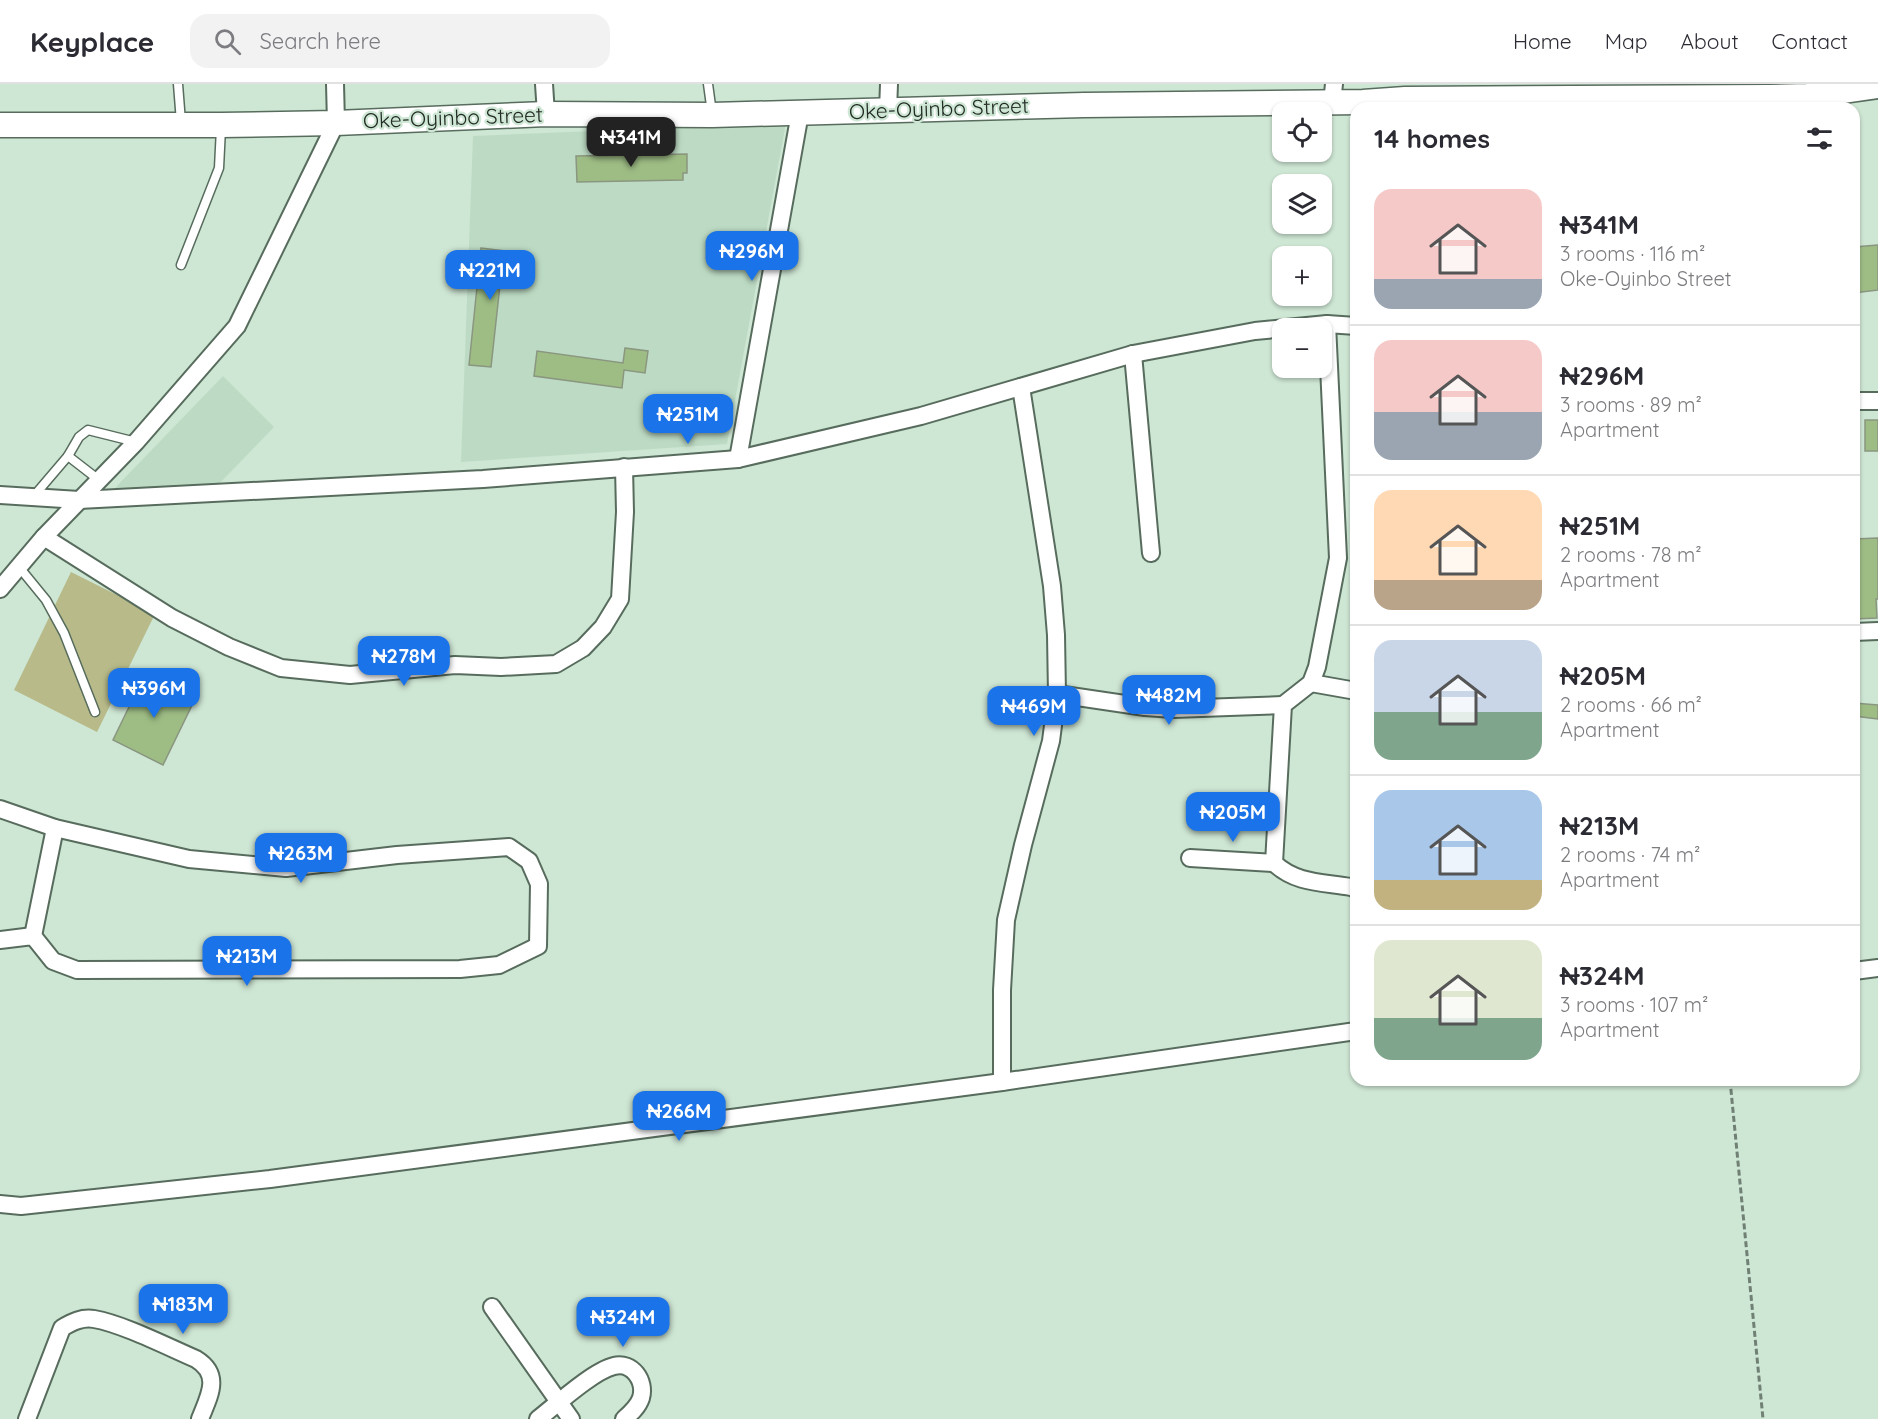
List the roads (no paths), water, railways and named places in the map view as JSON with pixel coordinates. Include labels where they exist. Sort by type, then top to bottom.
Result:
[{"type":"main road","name":"Oke-Oyinbo Street","points":[[1384,102],[1405,99],[1591,91],[1808,96],[1878,86]]},
{"type":"main road","name":"Oke-Oyinbo Street","points":[[0,125],[221,125],[336,123],[546,114],[712,115],[888,111],[1084,105],[1333,93],[1356,102]]},
{"type":"street","points":[[0,589],[44,537],[136,442],[237,326],[336,123],[335,84]]},
{"type":"street","points":[[544,84],[546,114]]},
{"type":"street","points":[[888,111],[889,84]]},
{"type":"street","points":[[738,459],[800,113]]},
{"type":"street","points":[[1332,324],[1350,326]]},
{"type":"street","points":[[0,495],[79,500],[483,479],[738,459],[921,416],[1133,354],[1272,329]]},
{"type":"street","points":[[1133,354],[1151,553]]},
{"type":"street","points":[[1057,694],[1173,709],[1283,705],[1311,683],[1317,667],[1338,558],[1330,378]]},
{"type":"street","points":[[1002,1082],[1002,990],[1006,920],[1051,741],[1057,694],[1052,586],[1021,387]]},
{"type":"street","points":[[1860,401],[1878,401]]},
{"type":"street","points":[[44,537],[172,618],[229,647],[281,668],[350,675],[455,666],[501,667],[556,664],[584,648],[603,627],[620,599],[625,512],[624,467]]},
{"type":"street","points":[[1860,632],[1878,631]]},
{"type":"street","points":[[1311,683],[1350,690]]},
{"type":"street","points":[[1274,863],[1283,705]]},
{"type":"street","points":[[0,809],[55,828],[189,859],[286,868],[397,855],[509,847],[529,861],[539,884],[538,946],[499,965],[460,969],[77,970],[53,961],[33,936]]},
{"type":"street","points":[[33,936],[55,828]]},
{"type":"street","points":[[1190,858],[1274,863],[1282,871],[1298,879],[1350,886]]},
{"type":"street","points":[[0,940],[33,936]]},
{"type":"street","points":[[1860,970],[1878,968]]},
{"type":"street","points":[[0,1204],[31,1205],[270,1179],[1002,1082],[1350,1031]]},
{"type":"street","points":[[492,1307],[571,1419]]},
{"type":"street","points":[[27,1419],[62,1328],[75,1321],[92,1319],[114,1325],[196,1359],[207,1366],[212,1378],[211,1391],[200,1419]]},
{"type":"street","points":[[538,1419],[597,1375],[613,1366],[624,1365],[633,1370],[640,1379],[642,1392],[640,1400],[624,1419]]},
{"type":"lane","points":[[178,84],[181,125]]},
{"type":"lane","points":[[708,84],[712,115]]},
{"type":"lane","points":[[181,265],[219,168],[221,125]]},
{"type":"lane","points":[[33,497],[68,456],[79,437],[88,430],[136,442]]},
{"type":"lane","points":[[68,456],[99,480]]},
{"type":"lane","points":[[19,567],[46,600],[64,633],[94,712]]}]
